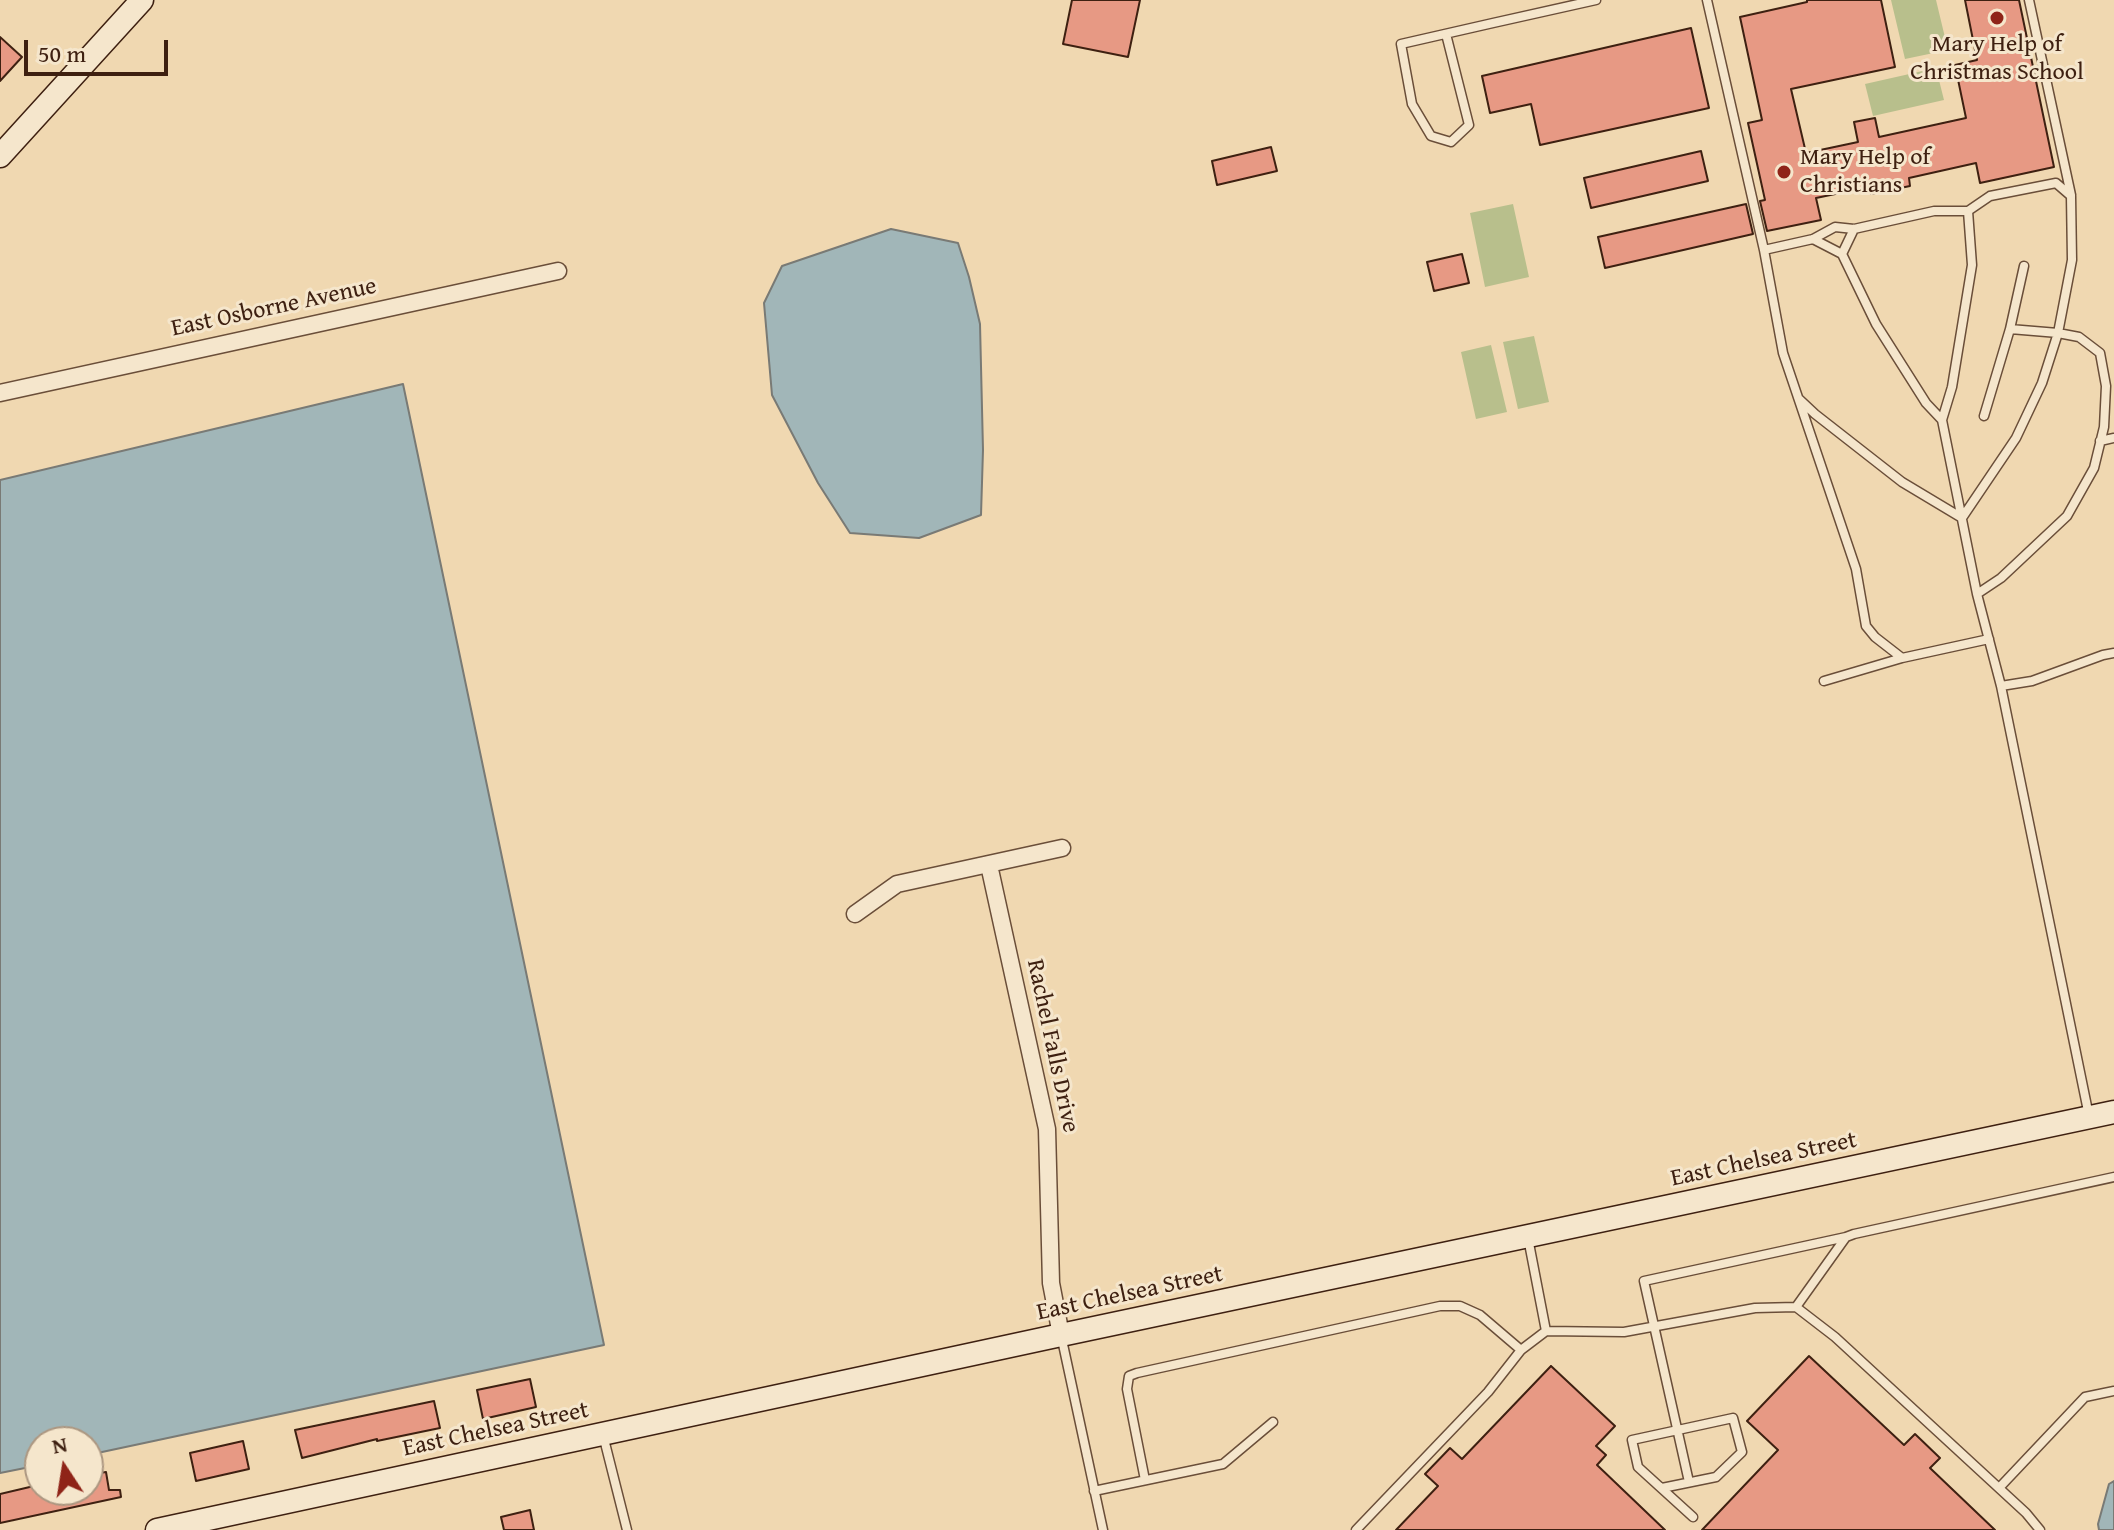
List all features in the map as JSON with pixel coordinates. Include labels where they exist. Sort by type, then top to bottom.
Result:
[{"type":"street","points":[[0,156],[142,0]]},
{"type":"street","name":"East Osborne Avenue","points":[[0,393],[558,271]]},
{"type":"street","points":[[855,914],[897,884],[1062,848]]},
{"type":"street","name":"Rachel Falls Drive","points":[[989,865],[1047,1129],[1051,1283],[1061,1335]]},
{"type":"street","name":"East Chelsea Street","points":[[157,1530],[2114,1112]]},
{"type":"lane","points":[[1446,34],[1469,125],[1451,142],[1431,136],[1412,104],[1401,44],[1596,0]]},
{"type":"lane","points":[[1707,0],[1791,381],[1856,569],[1866,626],[1902,658]]},
{"type":"lane","points":[[1962,518],[2016,438],[2042,383],[2058,333],[2072,260],[2071,196],[2029,0]]},
{"type":"lane","points":[[1764,250],[1813,239],[1835,227],[1854,229],[1934,211],[1968,211],[1990,196],[2056,183],[2071,196]]},
{"type":"lane","points":[[1968,211],[1972,265],[1952,387],[1942,420],[1977,594],[2001,686],[2089,1117]]},
{"type":"lane","points":[[1842,254],[1854,229]]},
{"type":"lane","points":[[1813,239],[1842,254],[1876,324],[1926,403],[1942,420]]},
{"type":"lane","points":[[1984,416],[2010,329],[2024,266]]},
{"type":"lane","points":[[1977,594],[2001,578],[2067,516],[2094,468],[2104,427],[2106,386],[2100,353],[2079,337],[2010,329]]},
{"type":"lane","points":[[1799,399],[1902,482],[1962,518]]},
{"type":"lane","points":[[2100,441],[2114,438]]},
{"type":"lane","points":[[1824,681],[1902,658],[1989,639]]},
{"type":"lane","points":[[2001,686],[2032,681],[2114,653]]},
{"type":"lane","points":[[1689,1482],[1644,1281],[2114,1177]]},
{"type":"lane","points":[[1528,1236],[1546,1331]]},
{"type":"lane","points":[[1796,1307],[1846,1237]]},
{"type":"lane","points":[[1145,1480],[1127,1389],[1129,1376],[1137,1373],[1440,1306],[1460,1306],[1480,1315],[1521,1350]]},
{"type":"lane","points":[[1356,1530],[1488,1392],[1521,1350],[1546,1331],[1624,1332],[1755,1308],[1796,1307],[1819,1322],[1999,1488],[2040,1530]]},
{"type":"lane","points":[[1061,1335],[1103,1530]]},
{"type":"lane","points":[[1999,1488],[2085,1397],[2114,1391]]},
{"type":"lane","points":[[1662,1488],[1716,1477],[1742,1452],[1733,1418],[1632,1440],[1638,1467],[1693,1517]]},
{"type":"lane","points":[[1094,1491],[1223,1464],[1273,1422]]},
{"type":"lane","points":[[603,1434],[627,1530]]},
{"type":"green space","points":[[1891,0],[1936,0],[1948,50],[1905,59]]},
{"type":"green space","points":[[1936,68],[1944,100],[1873,116],[1865,84]]},
{"type":"green space","points":[[1513,204],[1529,277],[1485,287],[1470,213]]},
{"type":"green space","points":[[1534,336],[1549,402],[1518,409],[1503,342]]},
{"type":"green space","points":[[1491,345],[1507,412],[1476,419],[1461,352]]},
{"type":"shaded area","points":[[891,229],[958,243],[980,324],[981,515],[919,538],[850,533],[818,483],[772,395],[764,303],[782,266]]},
{"type":"shaded area","points":[[403,384],[604,1345],[104,1452],[104,1426],[24,1426],[24,1468],[0,1473],[0,480]]},
{"type":"shaded area","points":[[2114,1481],[2114,1530],[2099,1530],[2109,1484]]},
{"type":"building","points":[[1072,0],[1140,0],[1128,57],[1063,44]]},
{"type":"building","points":[[1807,0],[1881,0],[1895,67],[1791,89],[1806,153],[1858,142],[1854,122],[1875,118],[1879,137],[1966,118],[1955,65],[1977,60],[1965,0],[2019,0],[2054,167],[1980,183],[1976,163],[1909,178],[1910,186],[1871,194],[1869,187],[1816,198],[1821,220],[1767,231],[1760,201],[1765,200],[1748,123],[1762,120],[1740,17]]},
{"type":"building","points":[[1691,28],[1709,108],[1540,145],[1531,104],[1490,113],[1482,76]]},
{"type":"building","points":[[0,37],[22,57],[0,81]]},
{"type":"building","points":[[1271,147],[1277,171],[1217,185],[1212,161]]},
{"type":"building","points":[[1701,151],[1708,181],[1591,208],[1584,178]]},
{"type":"building","points":[[1746,204],[1753,234],[1605,268],[1598,237]]},
{"type":"building","points":[[1462,254],[1469,283],[1434,291],[1427,262]]},
{"type":"building","points":[[1809,1356],[1904,1445],[1915,1434],[1940,1458],[1930,1468],[1995,1530],[1702,1530],[1778,1450],[1747,1421]]},
{"type":"building","points":[[1551,1366],[1615,1426],[1596,1446],[1606,1455],[1597,1465],[1665,1530],[1396,1530],[1438,1486],[1425,1474],[1450,1448],[1462,1459]]},
{"type":"building","points":[[530,1379],[536,1407],[483,1419],[477,1390]]},
{"type":"building","points":[[434,1401],[440,1428],[377,1439],[302,1458],[295,1430]]},
{"type":"building","points":[[243,1441],[249,1469],[196,1481],[190,1453]]},
{"type":"building","points":[[104,1472],[109,1490],[120,1490],[121,1497],[104,1501]]},
{"type":"building","points":[[24,1488],[24,1506],[79,1506],[0,1523],[0,1494]]},
{"type":"building","points":[[530,1510],[534,1530],[504,1530],[501,1517]]},
{"type":"place","name":"Mary Help of Christmas School","points":[[1997,18]]},
{"type":"place","name":"Mary Help of Christians","points":[[1784,172]]}]
